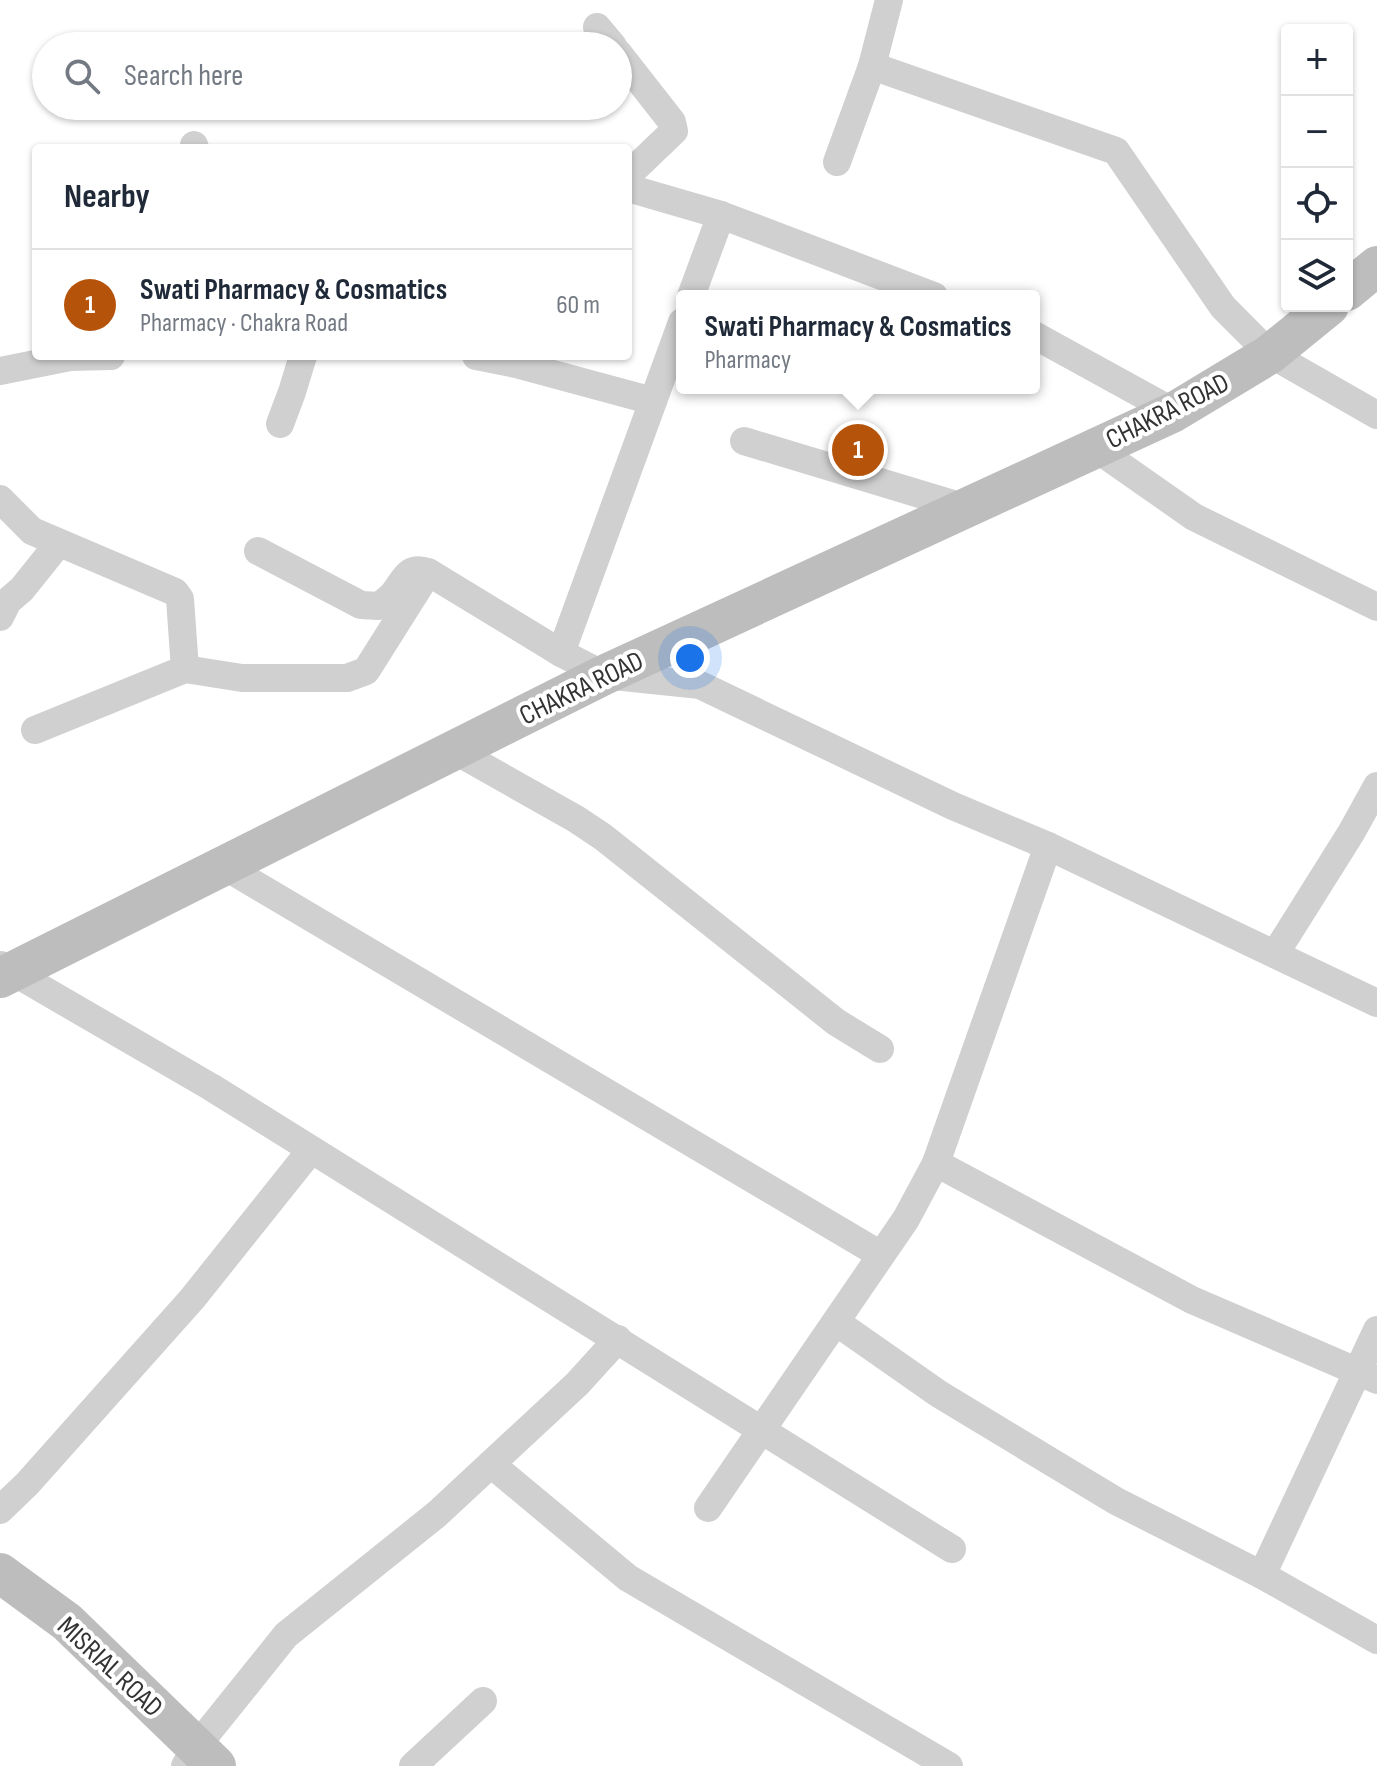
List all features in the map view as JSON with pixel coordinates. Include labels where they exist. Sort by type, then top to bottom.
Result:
[{"type":"main road","points":[[1353,286],[1377,266]]},
{"type":"main road","name":"CHAKRA ROAD","points":[[4,971],[224,866],[604,675],[1174,412],[1270,354],[1322,312]]},
{"type":"main road","name":"MISRIAL ROAD","points":[[0,1573],[67,1622],[199,1760]]},
{"type":"street","points":[[837,162],[872,66],[889,0]]},
{"type":"street","points":[[872,66],[1116,151],[1223,307],[1270,354],[1377,415]]},
{"type":"street","points":[[632,71],[672,122],[674,131],[632,171]]},
{"type":"street","points":[[632,189],[721,215],[918,290]]},
{"type":"street","points":[[693,290],[721,215]]},
{"type":"street","points":[[561,653],[676,338]]},
{"type":"street","points":[[1040,338],[1174,412]]},
{"type":"street","points":[[0,371],[55,360]]},
{"type":"street","points":[[280,424],[302,360]]},
{"type":"street","points":[[496,360],[653,401]]},
{"type":"street","points":[[744,441],[966,508]]},
{"type":"street","points":[[1094,447],[1194,517],[1377,607]]},
{"type":"street","points":[[0,499],[32,531],[175,592],[180,599],[185,669]]},
{"type":"street","points":[[0,617],[8,601],[22,589],[58,544]]},
{"type":"street","points":[[258,551],[361,605],[379,606],[393,596],[406,573],[419,569],[428,572],[561,653],[604,675],[700,685],[1377,1003]]},
{"type":"street","points":[[35,730],[185,669],[242,678],[347,678],[366,671],[428,572]]},
{"type":"street","points":[[454,750],[603,837],[836,1022],[880,1049]]},
{"type":"street","points":[[1275,954],[1377,786]]},
{"type":"street","points":[[708,1508],[906,1219],[936,1163],[1048,846]]},
{"type":"street","points":[[224,866],[881,1255]]},
{"type":"street","points":[[4,971],[211,1087],[952,1549]]},
{"type":"street","points":[[0,1510],[27,1484],[192,1299],[311,1150]]},
{"type":"street","points":[[936,1163],[1192,1300],[1368,1376]]},
{"type":"street","points":[[836,1322],[939,1394],[1116,1501],[1262,1575],[1377,1640]]},
{"type":"street","points":[[1262,1575],[1368,1376],[1377,1330]]},
{"type":"street","points":[[199,1760],[286,1635],[437,1514],[577,1384],[618,1339]]},
{"type":"street","points":[[491,1464],[628,1578],[949,1766]]},
{"type":"street","points":[[413,1766],[483,1701]]},
{"type":"place","name":"Swati Pharmacy & Cosmatics","points":[[858,450]]}]
